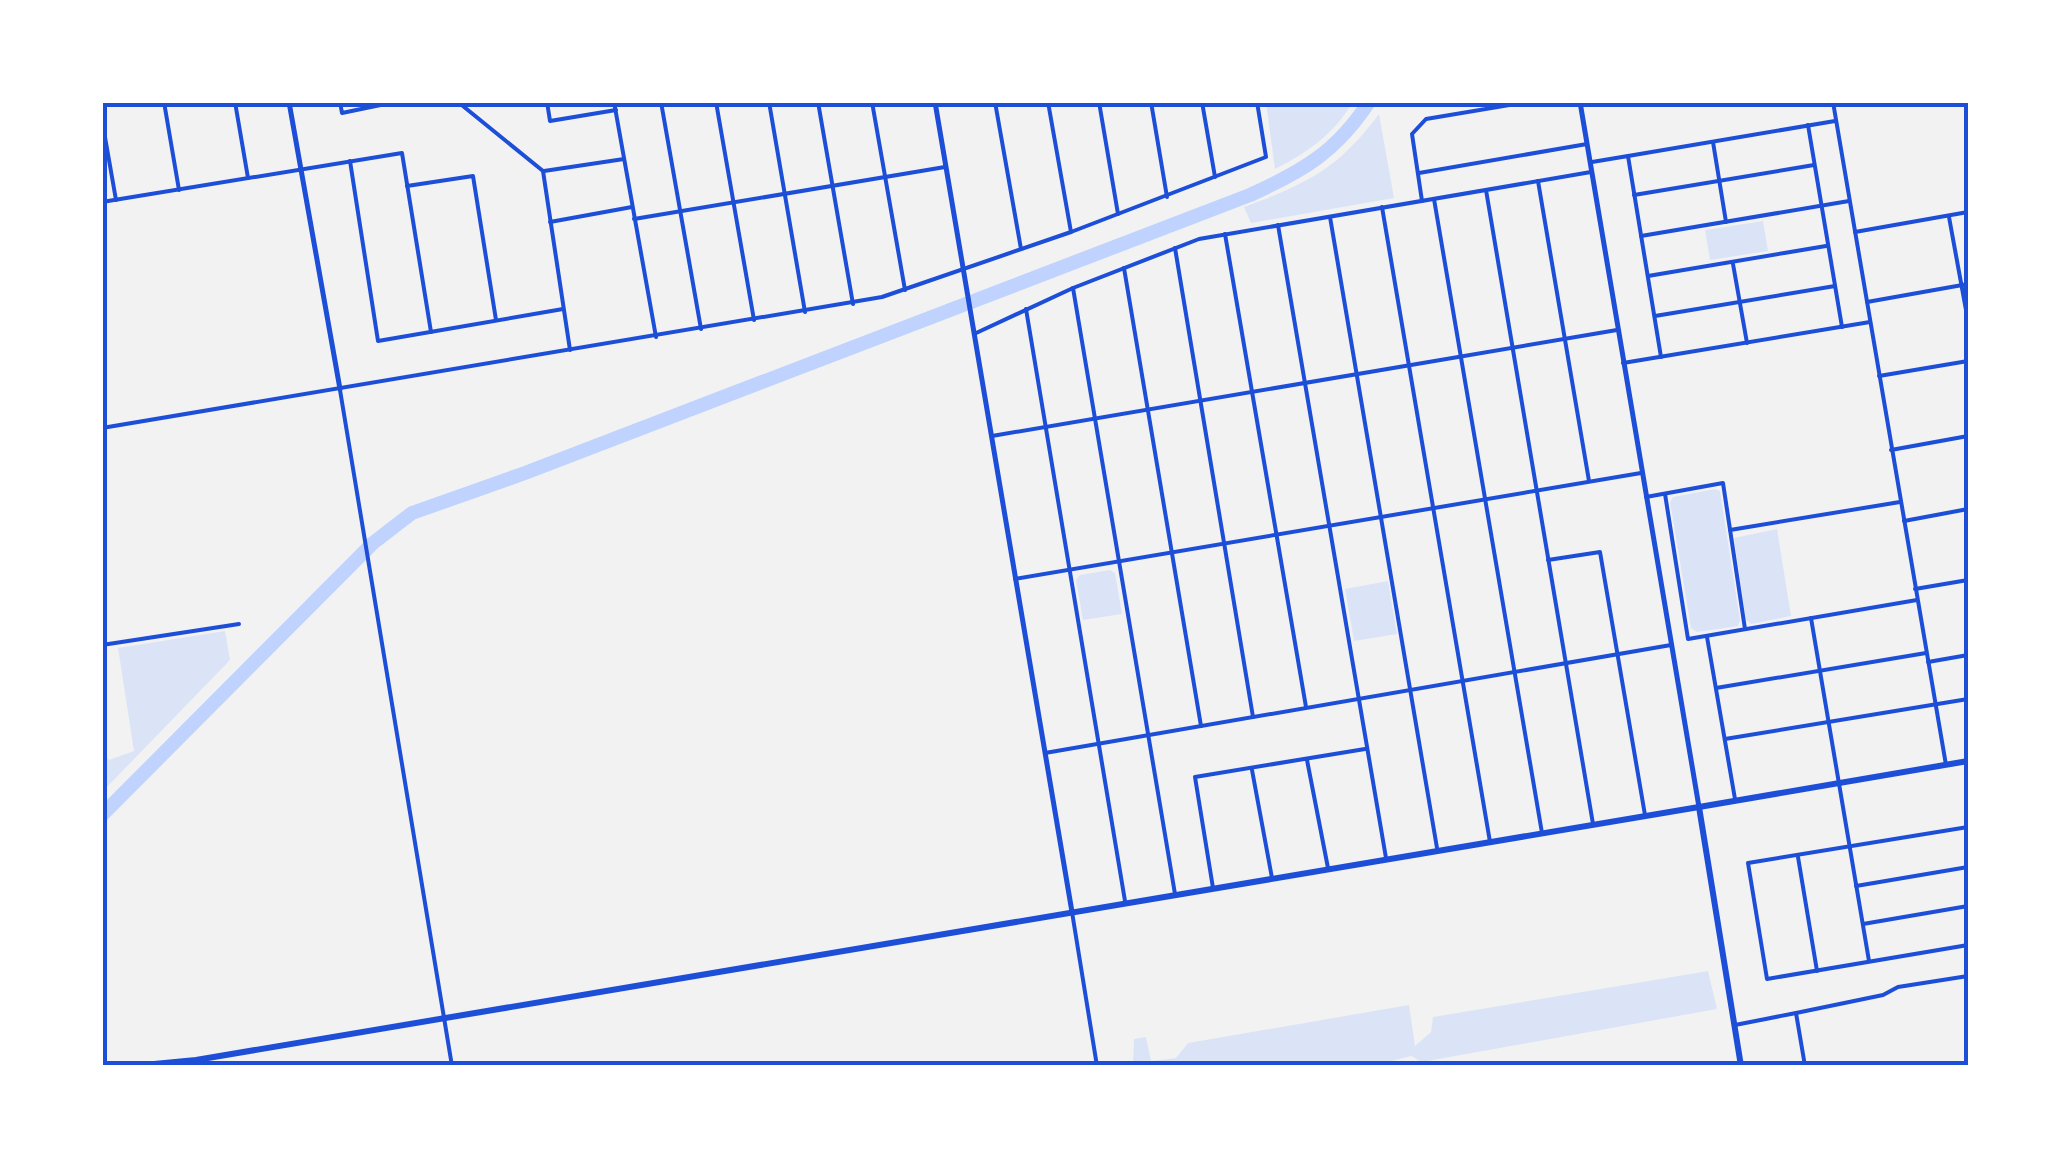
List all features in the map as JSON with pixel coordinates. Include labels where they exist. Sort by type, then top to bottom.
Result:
[{"type":"main road","points":[[133,1066],[196,1060],[1968,761]]},
{"type":"main road","points":[[1698,806],[1742,1066]]},
{"type":"street","points":[[164,102],[179,190]]},
{"type":"street","points":[[235,102],[248,178]]},
{"type":"street","points":[[290,102],[452,1066]]},
{"type":"street","points":[[340,102],[342,113],[395,102]]},
{"type":"street","points":[[458,102],[543,171],[570,350]]},
{"type":"street","points":[[548,102],[550,121],[616,110]]},
{"type":"street","points":[[614,102],[656,337]]},
{"type":"street","points":[[661,102],[701,330]]},
{"type":"street","points":[[716,102],[754,320]]},
{"type":"street","points":[[768,102],[805,312]]},
{"type":"street","points":[[818,102],[853,304]]},
{"type":"street","points":[[872,102],[904,290]]},
{"type":"street","points":[[935,102],[1097,1066]]},
{"type":"street","points":[[995,102],[1021,249]]},
{"type":"street","points":[[1048,102],[1071,232]]},
{"type":"street","points":[[1099,102],[1118,214]]},
{"type":"street","points":[[1151,102],[1167,197]]},
{"type":"street","points":[[1202,102],[1216,178]]},
{"type":"street","points":[[102,428],[853,304],[904,290],[1167,197],[1266,157],[1257,102]]},
{"type":"street","points":[[1453,102],[1455,114]]},
{"type":"street","points":[[1422,200],[1412,134],[1426,119],[1527,102]]},
{"type":"street","points":[[1580,102],[1698,806]]},
{"type":"street","points":[[1833,102],[1946,764]]},
{"type":"street","points":[[102,120],[116,200]]},
{"type":"street","points":[[1590,162],[1836,121]]},
{"type":"street","points":[[1808,125],[1842,326]]},
{"type":"street","points":[[1712,141],[1726,222]]},
{"type":"street","points":[[1418,173],[1587,144]]},
{"type":"street","points":[[102,202],[402,153],[430,332]]},
{"type":"street","points":[[1628,156],[1661,357]]},
{"type":"street","points":[[543,171],[624,159]]},
{"type":"street","points":[[350,160],[378,341],[563,309]]},
{"type":"street","points":[[1634,196],[1814,165]]},
{"type":"street","points":[[634,220],[946,167]]},
{"type":"street","points":[[974,334],[1073,288],[1199,238],[1592,172]]},
{"type":"street","points":[[408,186],[473,176],[496,320]]},
{"type":"street","points":[[1538,181],[1589,482]]},
{"type":"street","points":[[1486,190],[1593,824]]},
{"type":"street","points":[[1434,198],[1542,833]]},
{"type":"street","points":[[1641,236],[1850,201]]},
{"type":"street","points":[[550,222],[632,206]]},
{"type":"street","points":[[1382,207],[1490,842]]},
{"type":"street","points":[[1855,232],[1968,212]]},
{"type":"street","points":[[1949,216],[1965,285],[1968,321]]},
{"type":"street","points":[[1330,217],[1438,850]]},
{"type":"street","points":[[1278,225],[1386,858]]},
{"type":"street","points":[[1225,234],[1306,708]]},
{"type":"street","points":[[1648,276],[1828,246]]},
{"type":"street","points":[[1175,248],[1253,718]]},
{"type":"street","points":[[1733,262],[1747,343]]},
{"type":"street","points":[[1124,268],[1201,726]]},
{"type":"street","points":[[1866,302],[1965,285]]},
{"type":"street","points":[[1655,316],[1835,286]]},
{"type":"street","points":[[1073,288],[1175,894]]},
{"type":"street","points":[[1026,309],[1126,903]]},
{"type":"street","points":[[1623,363],[1870,322]]},
{"type":"street","points":[[992,436],[1618,330]]},
{"type":"street","points":[[1879,376],[1968,361]]},
{"type":"street","points":[[1891,450],[1968,436]]},
{"type":"street","points":[[1015,580],[1642,472]]},
{"type":"street","points":[[1646,498],[1723,484],[1745,629]]},
{"type":"street","points":[[1665,494],[1688,639],[1917,600]]},
{"type":"street","points":[[1730,530],[1900,502]]},
{"type":"street","points":[[1904,522],[1968,509]]},
{"type":"street","points":[[1548,560],[1600,552],[1645,815]]},
{"type":"street","points":[[1915,589],[1968,580]]},
{"type":"street","points":[[1811,618],[1869,961]]},
{"type":"street","points":[[102,645],[239,624]]},
{"type":"street","points":[[1706,636],[1735,799]]},
{"type":"street","points":[[1045,754],[1672,645]]},
{"type":"street","points":[[1716,688],[1926,652]]},
{"type":"street","points":[[1928,662],[1968,655]]},
{"type":"street","points":[[1724,740],[1968,698]]},
{"type":"street","points":[[1213,888],[1195,777],[1367,748]]},
{"type":"street","points":[[1307,758],[1328,868]]},
{"type":"street","points":[[1251,768],[1272,878]]},
{"type":"street","points":[[1968,826],[1748,863],[1767,979],[1968,945]]},
{"type":"street","points":[[1797,855],[1816,971]]},
{"type":"street","points":[[1856,886],[1968,866]]},
{"type":"street","points":[[1863,924],[1968,906]]},
{"type":"street","points":[[1735,1025],[1883,995],[1898,987],[1968,976]]},
{"type":"street","points":[[1796,1014],[1805,1066]]},
{"type":"shaded area","points":[[1266,102],[1352,103],[1319,142],[1275,169]]},
{"type":"shaded area","points":[[1379,114],[1394,198],[1251,223],[1244,207],[1320,172],[1350,148]]},
{"type":"shaded area","points":[[1763,221],[1768,251],[1710,260],[1705,230]]},
{"type":"shaded area","points":[[1720,491],[1740,620],[1738,626],[1697,632],[1691,628],[1670,502],[1673,497]]},
{"type":"shaded area","points":[[1777,529],[1791,616],[1751,624],[1746,620],[1734,538]]},
{"type":"shaded area","points":[[1110,570],[1115,573],[1122,614],[1083,620],[1076,580],[1080,575]]},
{"type":"shaded area","points":[[1388,581],[1397,634],[1354,641],[1345,589]]},
{"type":"shaded area","points":[[225,631],[230,660],[103,791],[103,754],[109,760],[134,751],[118,648]]},
{"type":"shaded area","points":[[1708,971],[1717,1009],[1422,1062],[1411,1056],[1372,1066],[1133,1065],[1134,1039],[1146,1037],[1151,1061],[1176,1058],[1188,1043],[1409,1005],[1415,1046],[1431,1032],[1433,1017]]},
{"type":"waterway","points":[[102,815],[373,543],[412,513],[1250,195],[1317,158],[1344,134],[1369,102]]}]
